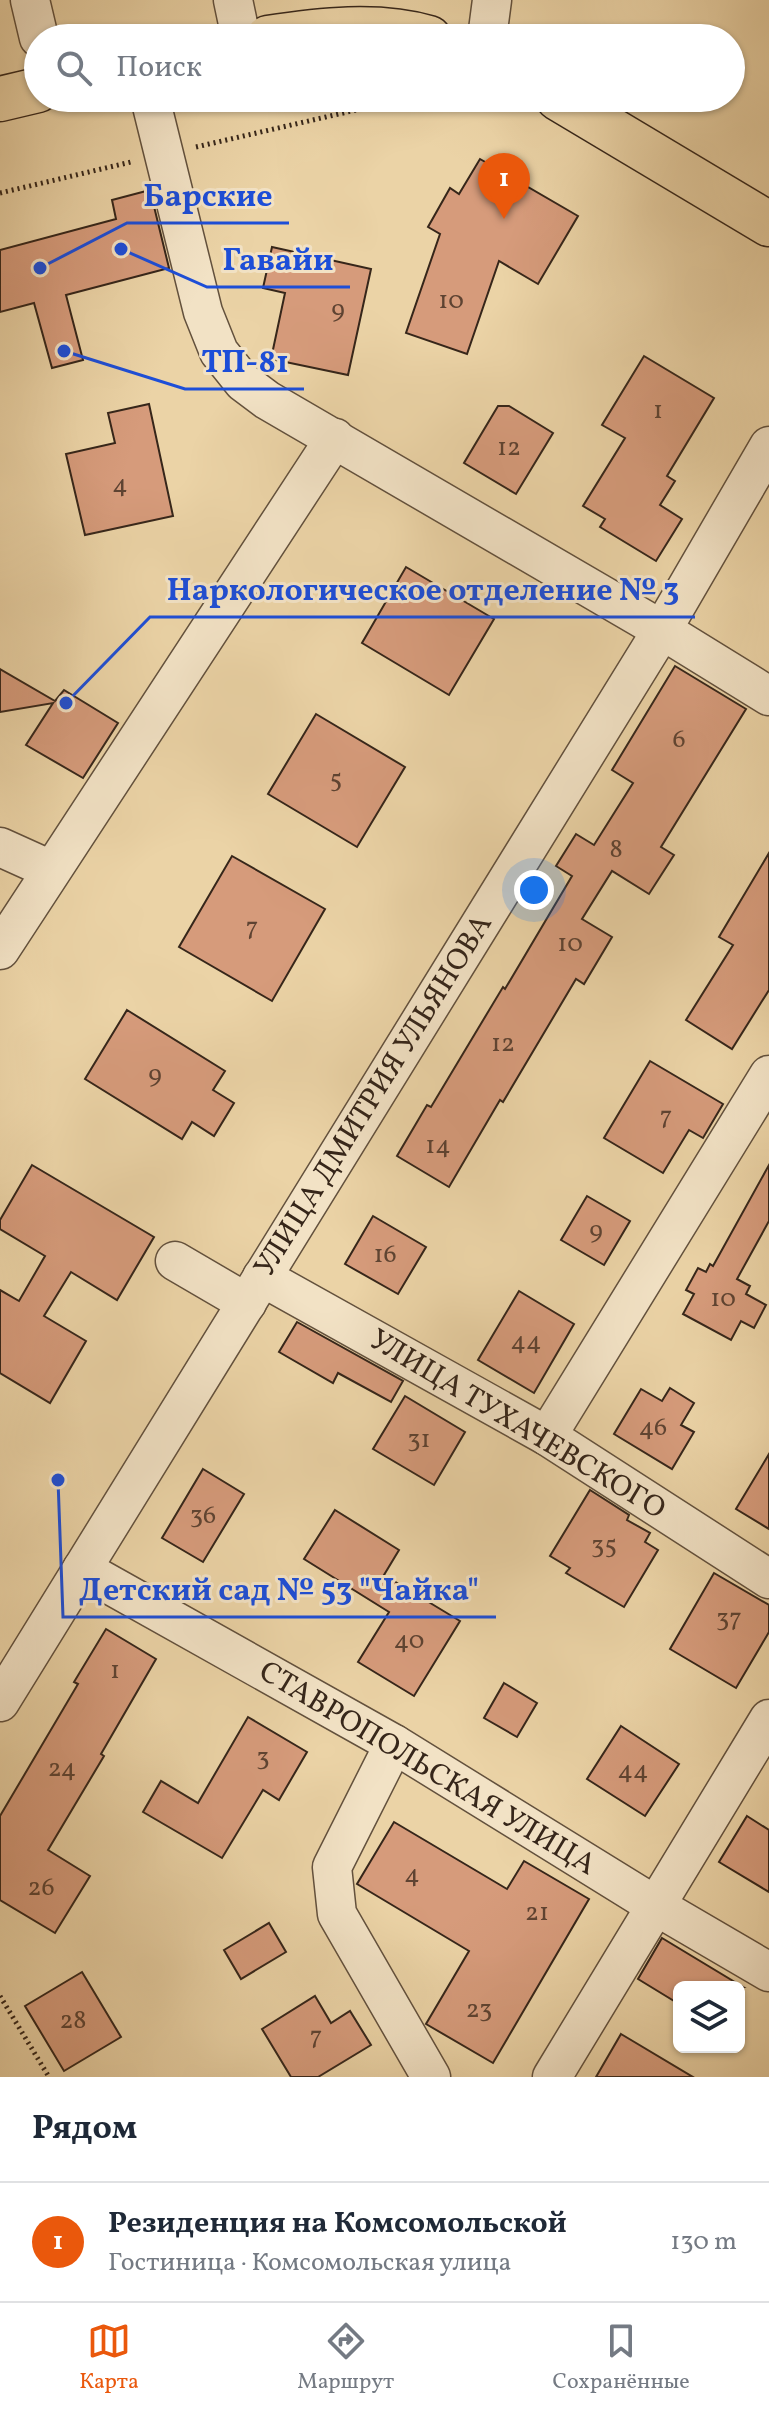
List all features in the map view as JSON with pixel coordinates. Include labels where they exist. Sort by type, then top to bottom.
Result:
[{"type":"main road","points":[[0,99],[24,93]]},
{"type":"main road","points":[[581,112],[769,224]]},
{"type":"street","points":[[0,1],[6,0]]},
{"type":"street","points":[[30,0],[36,24]]},
{"type":"street","points":[[233,0],[238,24]]},
{"type":"street","points":[[489,24],[492,0]]},
{"type":"street","points":[[154,112],[203,312],[219,352],[243,382],[267,400],[662,630],[769,696]]},
{"type":"street","points":[[0,950],[335,438]]},
{"type":"street","name":"УЛИЦА ДМИТРИЯ УЛЬЯНОВА","points":[[0,1702],[662,630],[769,446]]},
{"type":"street","points":[[0,847],[51,870]]},
{"type":"street","points":[[547,1436],[769,1075]]},
{"type":"street","name":"УЛИЦА ТУХАЧЕВСКОГО","points":[[175,1261],[254,1290],[547,1436],[769,1579]]},
{"type":"street","name":"СТАВРОПОЛЬСКАЯ УЛИЦА","points":[[82,1569],[394,1744],[769,1972]]},
{"type":"street","points":[[552,2077],[769,1719]]},
{"type":"street","points":[[394,1744],[332,1867],[337,1914],[431,2077]]},
{"type":"path","points":[[0,193],[347,112]]},
{"type":"path","points":[[0,1996],[49,2077]]},
{"type":"building","points":[[480,159],[578,216],[538,284],[499,261],[467,354],[406,333],[440,234],[428,227],[450,188],[459,194]]},
{"type":"building","points":[[150,190],[169,268],[66,295],[83,360],[52,368],[34,303],[0,312],[0,250],[116,219],[112,200]]},
{"type":"building","points":[[272,247],[371,269],[348,375],[271,359],[285,293],[263,288]]},
{"type":"building","points":[[644,356],[714,398],[667,476],[675,481],[660,505],[682,519],[656,561],[600,527],[605,519],[583,506],[625,438],[602,425]]},
{"type":"building","points":[[149,404],[173,516],[85,535],[66,454],[115,443],[108,413]]},
{"type":"building","points":[[498,406],[509,406],[553,433],[516,494],[464,463]]},
{"type":"building","points":[[406,567],[494,619],[449,695],[362,643]]},
{"type":"building","points":[[675,666],[746,709],[661,847],[674,855],[649,894],[612,871],[582,919],[612,937],[584,984],[576,979],[449,1187],[397,1156],[427,1105],[431,1107],[503,987],[505,989],[572,876],[556,866],[576,834],[594,845],[633,783],[612,770]]},
{"type":"building","points":[[0,669],[55,701],[64,690],[118,723],[83,778],[26,745],[53,703],[0,712]]},
{"type":"building","points":[[316,714],[405,767],[357,847],[268,794]]},
{"type":"building","points":[[769,853],[769,990],[732,1049],[686,1020],[733,945],[719,937]]},
{"type":"building","points":[[232,856],[325,909],[272,1001],[179,947]]},
{"type":"building","points":[[127,1010],[225,1071],[213,1090],[234,1103],[214,1136],[192,1122],[182,1139],[85,1079]]},
{"type":"building","points":[[650,1061],[723,1104],[703,1138],[689,1130],[663,1173],[604,1138]]},
{"type":"building","points":[[32,1165],[154,1237],[117,1300],[71,1272],[44,1316],[86,1341],[50,1403],[0,1373],[0,1290],[19,1301],[45,1256],[0,1229],[0,1220]]},
{"type":"building","points":[[769,1165],[769,1221],[737,1279],[750,1286],[746,1294],[766,1305],[754,1328],[741,1321],[731,1340],[683,1314],[694,1294],[686,1290],[698,1268],[706,1272],[710,1264],[713,1266]]},
{"type":"building","points":[[587,1196],[630,1221],[604,1265],[561,1240]]},
{"type":"building","points":[[373,1216],[426,1247],[398,1294],[345,1264]]},
{"type":"building","points":[[519,1291],[574,1324],[534,1393],[478,1360]]},
{"type":"building","points":[[297,1322],[403,1381],[391,1402],[338,1373],[333,1383],[279,1352]]},
{"type":"building","points":[[670,1388],[694,1403],[681,1425],[694,1432],[672,1469],[614,1434],[641,1389],[662,1401]]},
{"type":"building","points":[[405,1396],[465,1432],[434,1485],[373,1449]]},
{"type":"building","points":[[769,1454],[769,1529],[736,1509]]},
{"type":"building","points":[[203,1469],[244,1494],[203,1562],[162,1538]]},
{"type":"building","points":[[590,1490],[629,1515],[627,1520],[650,1533],[645,1542],[658,1550],[624,1607],[566,1573],[570,1568],[550,1556]]},
{"type":"building","points":[[335,1510],[399,1550],[384,1575],[460,1621],[414,1696],[358,1662],[389,1612],[304,1559]]},
{"type":"building","points":[[714,1573],[769,1605],[769,1632],[736,1688],[670,1649]]},
{"type":"building","points":[[106,1629],[156,1659],[101,1754],[104,1756],[48,1850],[90,1876],[55,1933],[0,1900],[0,1816],[78,1684],[74,1682]]},
{"type":"building","points":[[504,1683],[537,1703],[517,1737],[484,1718]]},
{"type":"building","points":[[248,1717],[307,1752],[279,1800],[263,1790],[222,1858],[143,1812],[161,1781],[198,1803]]},
{"type":"building","points":[[621,1726],[679,1764],[645,1816],[587,1779]]},
{"type":"building","points":[[747,1816],[769,1830],[769,1892],[719,1862]]},
{"type":"building","points":[[394,1822],[507,1889],[524,1861],[589,1899],[493,2063],[426,2024],[469,1951],[357,1884]]},
{"type":"building","points":[[269,1923],[286,1952],[241,1979],[224,1950]]},
{"type":"building","points":[[662,1938],[733,1981],[673,1981],[673,2000],[638,1979]]},
{"type":"building","points":[[82,1972],[121,2037],[64,2071],[25,2006]]},
{"type":"building","points":[[315,1996],[331,2023],[350,2011],[371,2045],[318,2077],[291,2077],[262,2029]]},
{"type":"building","points":[[621,2034],[693,2077],[596,2077]]},
{"type":"place","name":"Резиденция на Комсомольской","points":[[504,219]]},
{"type":"place","name":"Гавайи","points":[[121,249]]},
{"type":"place","name":"Барские","points":[[40,268]]},
{"type":"place","name":"ТП-81","points":[[64,351]]},
{"type":"place","name":"Наркологическое отделение № 3","points":[[66,703]]},
{"type":"place","name":"Детский сад № 53 \"Чайка\"","points":[[58,1480]]}]
